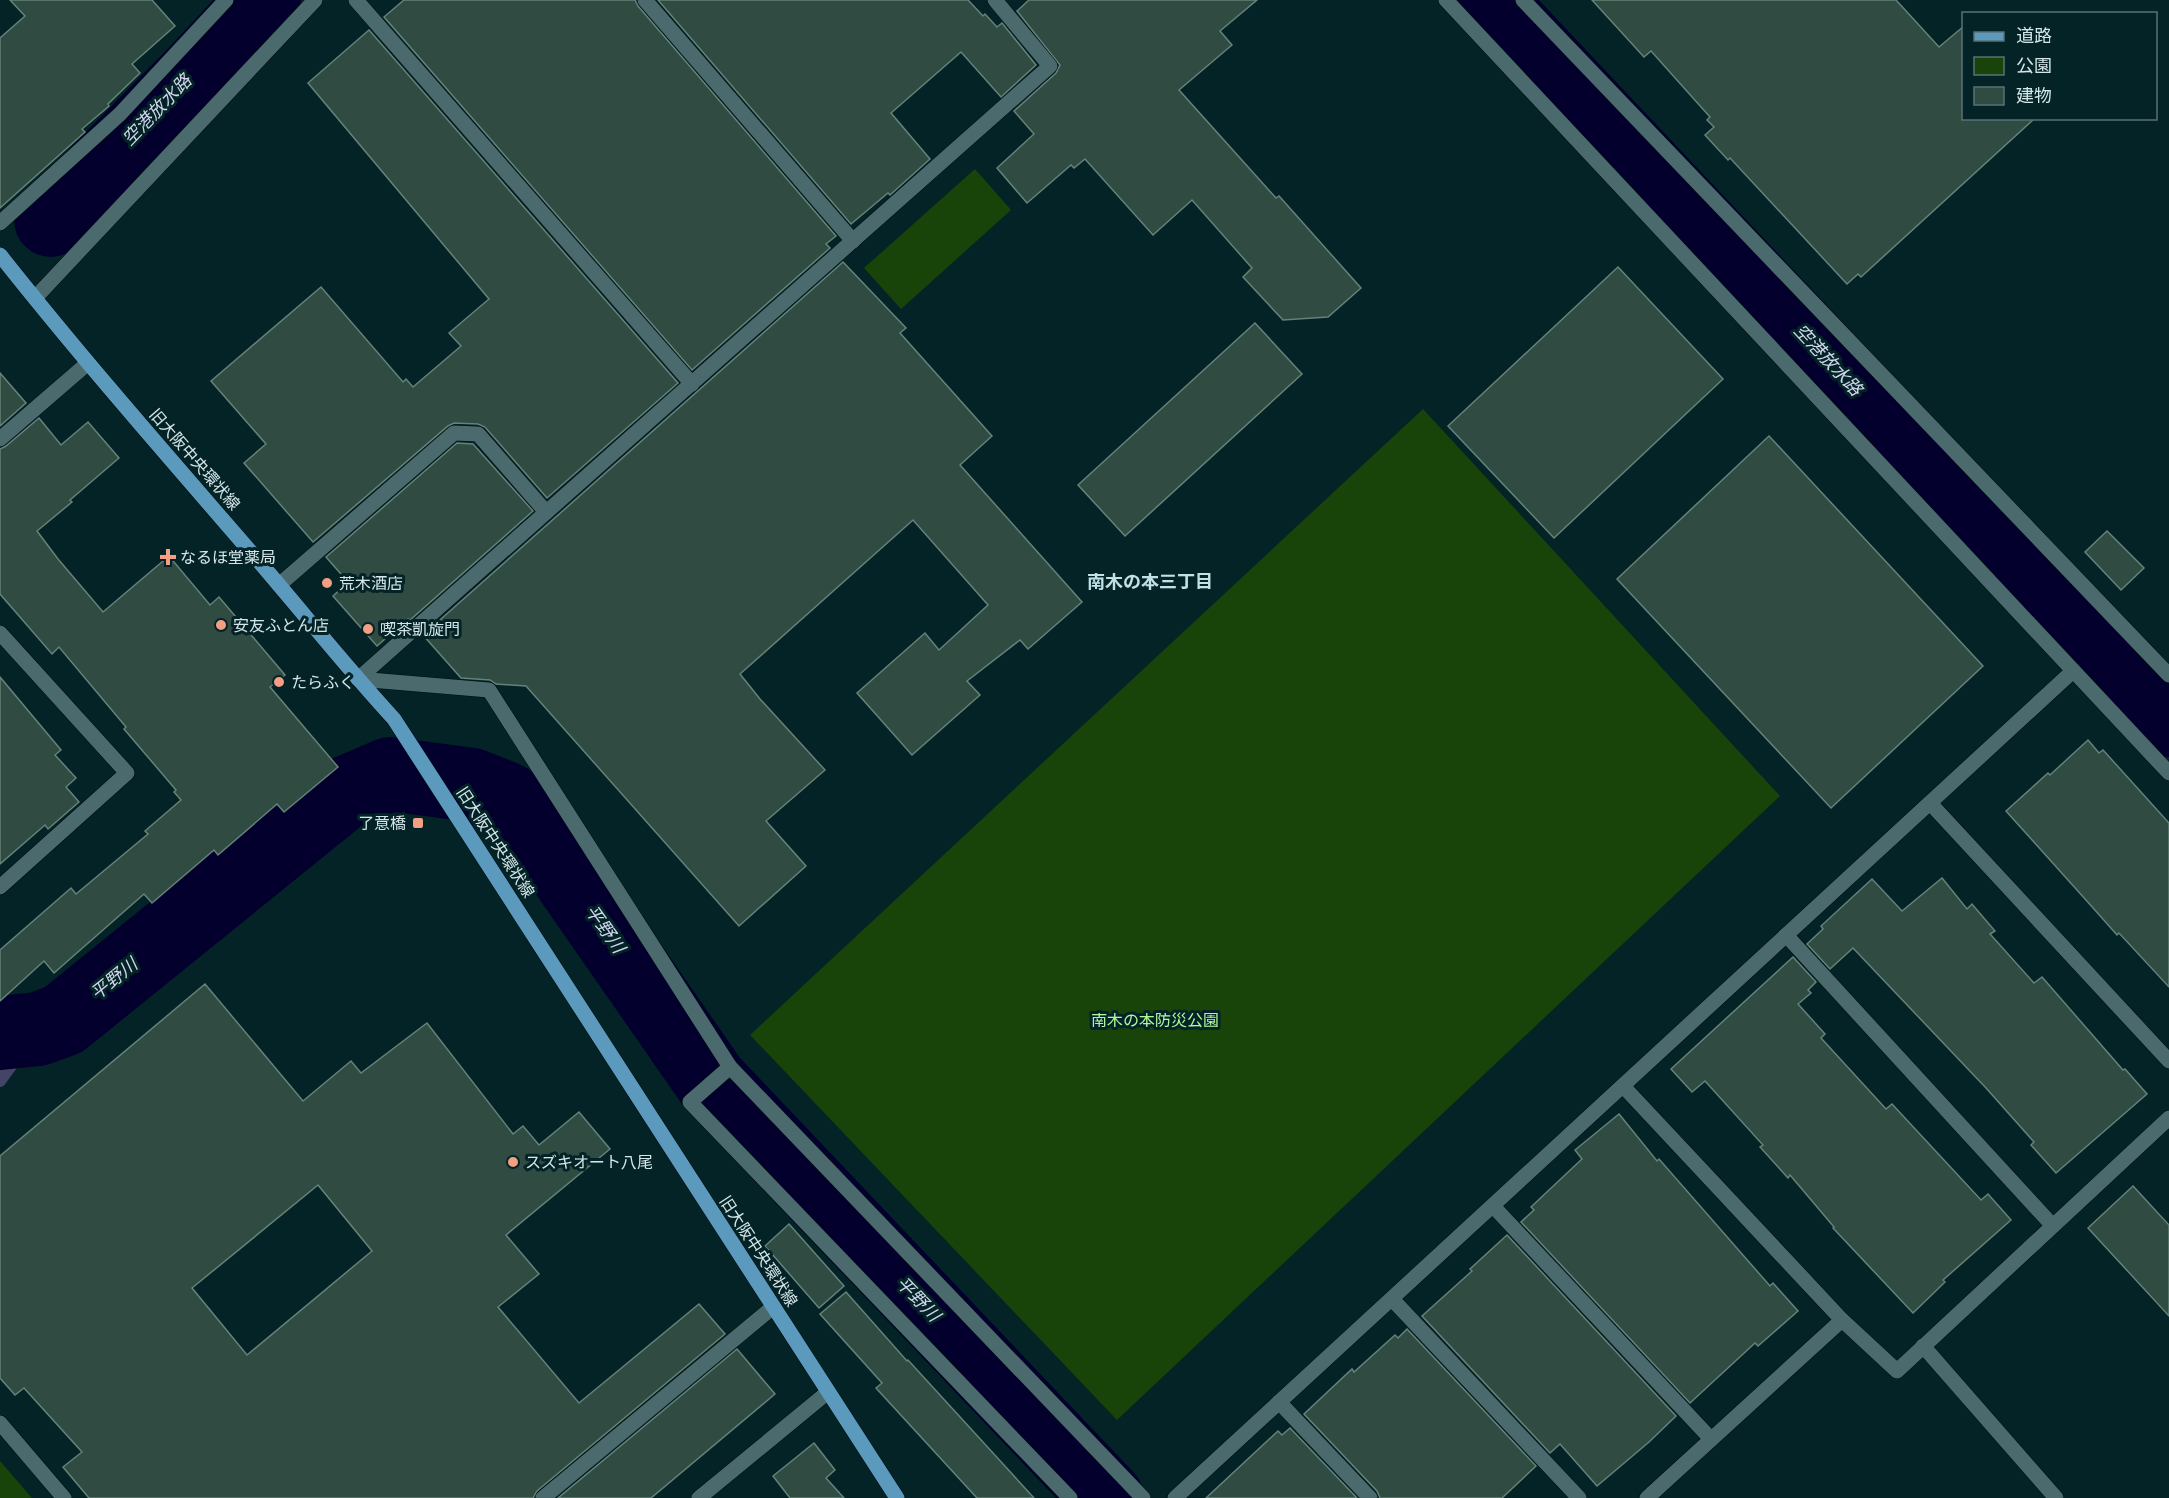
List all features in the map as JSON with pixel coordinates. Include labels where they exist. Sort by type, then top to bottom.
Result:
[{"type":"main road","name":"旧大阪中央環状線","points":[[0,255],[88,363],[358,680],[394,719],[897,1498]]},
{"type":"street","points":[[0,223],[120,114],[226,0]]},
{"type":"street","points":[[35,298],[315,0]]},
{"type":"street","points":[[356,0],[692,384]]},
{"type":"street","points":[[645,0],[853,241]]},
{"type":"street","points":[[358,680],[1050,66],[995,0]]},
{"type":"street","points":[[1446,0],[2169,773]]},
{"type":"street","points":[[1523,0],[2169,675]]},
{"type":"street","points":[[0,439],[88,363]]},
{"type":"street","points":[[279,585],[454,433],[478,434],[546,512]]},
{"type":"street","points":[[0,633],[127,773],[0,887]]},
{"type":"street","points":[[1175,1498],[2073,671]]},
{"type":"street","points":[[358,680],[489,690],[730,1067],[1143,1498]]},
{"type":"street","points":[[1930,803],[2169,1061]]},
{"type":"street","points":[[1786,935],[2053,1226]]},
{"type":"street","points":[[730,1067],[690,1102],[1070,1498]]},
{"type":"street","points":[[1623,1086],[1842,1320],[1897,1371],[2169,1118]]},
{"type":"street","points":[[1493,1206],[1711,1439]]},
{"type":"street","points":[[1392,1299],[1579,1498]]},
{"type":"street","points":[[543,1498],[773,1307]]},
{"type":"street","points":[[1647,1498],[1842,1320]]},
{"type":"street","points":[[1923,1346],[2056,1498]]},
{"type":"street","points":[[699,1498],[828,1392]]},
{"type":"street","points":[[1279,1402],[1370,1498]]},
{"type":"street","points":[[0,1423],[64,1498]]},
{"type":"green space","points":[[975,169],[1011,210],[901,309],[864,268]]},
{"type":"green space","name":"南木の本防災公園","points":[[1423,409],[1780,796],[1117,1420],[750,1035]]},
{"type":"green space","points":[[0,1461],[32,1498],[0,1498]]},
{"type":"building","points":[[10,0],[152,0],[175,26],[132,64],[140,73],[108,104],[109,106],[82,129],[85,132],[0,208],[0,38],[25,16]]},
{"type":"building","points":[[404,0],[635,0],[836,236],[826,244],[830,248],[692,370],[384,17]]},
{"type":"building","points":[[658,0],[968,0],[997,27],[1002,23],[1036,65],[1001,97],[961,52],[891,113],[930,159],[890,195],[888,193],[851,224]]},
{"type":"building","points":[[1029,0],[1257,0],[1220,31],[1232,45],[1179,90],[1276,198],[1279,196],[1361,288],[1328,317],[1283,320],[1243,277],[1252,268],[1192,200],[1153,235],[1085,159],[1074,168],[1071,165],[1027,203],[997,168],[1034,134],[1014,111],[1056,73],[1060,65],[1017,11]]},
{"type":"building","points":[[1592,0],[1896,0],[1939,47],[1962,28],[1962,120],[2033,120],[1861,277],[1858,274],[1847,284],[1730,158],[1728,160],[1705,135],[1714,127],[1707,120],[1710,117],[1651,51],[1644,57]]},
{"type":"building","points":[[369,30],[678,383],[547,498],[485,427],[478,424],[454,423],[313,542],[244,463],[266,444],[211,381],[321,287],[403,382],[406,379],[413,387],[461,346],[449,333],[489,299],[308,83]]},
{"type":"building","points":[[843,262],[906,328],[900,333],[992,436],[960,465],[1082,602],[1028,649],[1020,640],[967,681],[980,695],[912,755],[857,693],[925,633],[939,650],[988,605],[913,520],[740,674],[825,770],[766,821],[806,866],[739,926],[526,686],[461,678],[423,635]]},
{"type":"building","points":[[1618,267],[1723,379],[1554,538],[1448,426]]},
{"type":"building","points":[[1255,323],[1302,374],[1125,536],[1078,485]]},
{"type":"building","points":[[0,373],[26,403],[0,426]]},
{"type":"building","points":[[39,418],[61,445],[88,422],[119,458],[37,531],[103,612],[169,556],[210,605],[219,597],[285,675],[270,687],[338,767],[284,812],[277,804],[218,855],[214,850],[152,903],[144,894],[54,973],[44,961],[0,1001],[0,950],[71,888],[76,894],[148,834],[145,831],[181,800],[174,792],[176,790],[124,729],[126,727],[59,647],[52,654],[0,594],[0,449]]},
{"type":"building","points":[[1769,436],[1983,666],[1831,808],[1617,579]]},
{"type":"building","points":[[457,443],[473,444],[533,511],[410,620],[408,619],[377,646],[333,596],[348,582],[326,557]]},
{"type":"building","points":[[2107,531],[2144,568],[2121,590],[2085,552]]},
{"type":"building","points":[[0,677],[61,750],[55,755],[76,778],[66,787],[79,802],[48,829],[45,825],[0,864]]},
{"type":"building","points":[[2088,740],[2099,753],[2103,750],[2169,823],[2169,987],[2119,933],[2117,935],[2006,811]]},
{"type":"building","points":[[1942,878],[1967,909],[1972,904],[1995,931],[1990,934],[2034,983],[2042,977],[2123,1070],[2125,1069],[2147,1094],[2056,1173],[2031,1145],[2034,1142],[1986,1088],[1853,948],[1830,969],[1807,944],[1823,929],[1821,926],[1872,879],[1902,911]]},
{"type":"building","points":[[1793,957],[1816,982],[1808,990],[1811,993],[1798,1004],[1825,1034],[1821,1038],[1886,1109],[1892,1104],[1981,1200],[1988,1194],[2011,1220],[1943,1280],[1945,1282],[1913,1313],[1833,1228],[1790,1175],[1788,1178],[1760,1147],[1763,1145],[1705,1081],[1692,1092],[1671,1069]]},
{"type":"building","points":[[205,984],[303,1101],[351,1061],[361,1073],[427,1023],[513,1134],[523,1126],[539,1145],[579,1112],[610,1149],[506,1235],[539,1274],[498,1307],[579,1403],[699,1304],[725,1334],[537,1491],[533,1498],[89,1498],[63,1467],[82,1452],[24,1388],[15,1395],[0,1378],[0,1156]],"holes":[[[318,1185],[372,1251],[247,1355],[192,1288]]]},
{"type":"building","points":[[1619,1114],[1657,1161],[1659,1159],[1770,1286],[1773,1283],[1798,1311],[1758,1346],[1755,1343],[1690,1403],[1521,1222],[1534,1210],[1531,1207],[1582,1159],[1575,1150]]},
{"type":"building","points":[[2133,1186],[2169,1225],[2169,1316],[2088,1228]]},
{"type":"building","points":[[789,1224],[844,1286],[819,1308],[765,1246]]},
{"type":"building","points":[[1507,1235],[1676,1416],[1597,1486],[1560,1444],[1550,1453],[1422,1316],[1472,1271],[1470,1269]]},
{"type":"building","points":[[846,1292],[1034,1498],[977,1498],[876,1388],[882,1383],[820,1314]]},
{"type":"building","points":[[1407,1329],[1536,1466],[1502,1498],[1380,1498],[1377,1491],[1304,1414],[1352,1369],[1354,1372],[1395,1335],[1398,1338]]},
{"type":"building","points":[[737,1349],[775,1394],[651,1498],[558,1498]]},
{"type":"building","points":[[1290,1428],[1357,1498],[1206,1498],[1278,1431],[1282,1435]]},
{"type":"building","points":[[814,1443],[835,1470],[826,1478],[844,1498],[790,1498],[773,1476]]},
{"type":"waterway","name":"空港放水路","points":[[51,220],[191,78],[264,0]]},
{"type":"waterway","name":"空港放水路","points":[[1488,0],[2169,720]]},
{"type":"waterway","name":"平野川","points":[[0,1033],[38,1029],[63,1020],[341,795],[390,774],[472,785],[507,799],[530,821],[711,1081],[1107,1498]]},
{"type":"waterway","points":[[0,1081],[38,1029]]},
{"type":"place","name":"なるほ堂薬局","points":[[168,557]]},
{"type":"place","name":"荒木酒店","points":[[327,583]]},
{"type":"place","name":"安友ふとん店","points":[[221,625]]},
{"type":"place","name":"喫茶凱旋門","points":[[368,629]]},
{"type":"place","name":"たらふく","points":[[279,682]]},
{"type":"place","name":"了意橋","points":[[418,823]]},
{"type":"place","name":"スズキオート八尾","points":[[513,1162]]},
{"type":"district","name":"南木の本三丁目","points":[[1150,582]]}]
